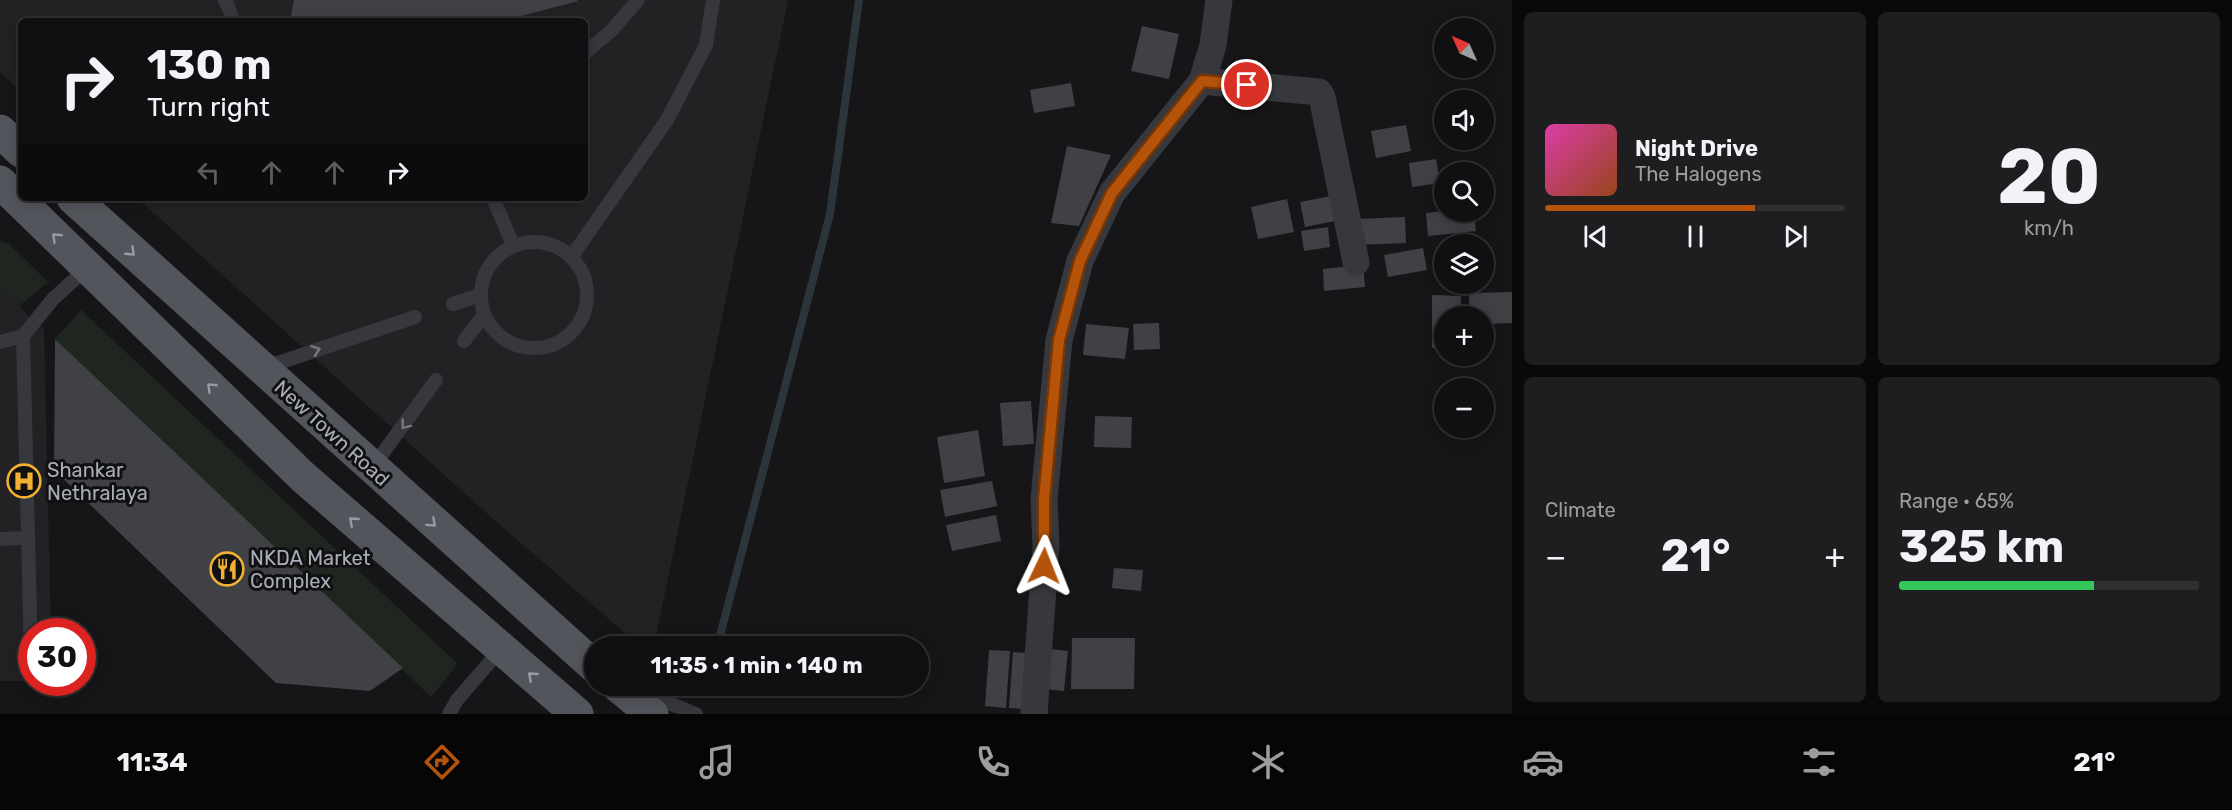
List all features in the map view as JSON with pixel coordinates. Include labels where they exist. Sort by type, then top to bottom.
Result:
[{"type":"main road","points":[[0,131],[18,148]]},
{"type":"main road","points":[[0,182],[18,199]]},
{"type":"main road","points":[[20,201],[303,477],[577,714]]},
{"type":"main road","name":"New Town Road","points":[[76,201],[584,657]]},
{"type":"main road","points":[[628,696],[645,712]]},
{"type":"street","points":[[1034,714],[1046,546],[1044,499],[1059,340],[1077,273],[1112,193],[1202,81],[1213,45],[1219,0]]},
{"type":"street","points":[[1202,81],[1319,92],[1322,97],[1356,262]]},
{"type":"lane","points":[[225,0],[233,18]]},
{"type":"lane","points":[[588,50],[612,30],[638,0]]},
{"type":"lane","points":[[572,256],[667,120],[706,45],[713,0]]},
{"type":"lane","points":[[494,201],[513,245]]},
{"type":"lane","points":[[534,241],[554,245],[572,256],[584,273],[588,294],[584,315],[572,332],[555,344],[534,349],[513,345],[496,333],[484,315],[480,295],[484,274],[496,257],[513,245],[534,241]]},
{"type":"lane","points":[[1,341],[23,336],[53,299],[88,267]]},
{"type":"lane","points":[[453,304],[480,295]]},
{"type":"lane","points":[[464,341],[484,315]]},
{"type":"lane","points":[[261,369],[415,317]]},
{"type":"lane","points":[[23,336],[30,618]]},
{"type":"lane","points":[[372,468],[436,380]]},
{"type":"lane","points":[[0,539],[28,538]]},
{"type":"lane","points":[[449,714],[457,700],[501,649]]},
{"type":"lane","points":[[645,712],[654,701],[662,701],[696,714]]},
{"type":"shaded area","points":[[0,0],[788,0],[656,636],[628,636],[492,518],[140,201],[588,201],[588,18],[18,18],[18,88],[0,73]]},
{"type":"shaded area","points":[[0,241],[8,243],[48,282],[19,306],[0,288]]},
{"type":"shaded area","name":"Shankar Nethralaya","points":[[0,288],[44,330],[51,618],[18,618],[18,681],[0,681]]},
{"type":"shaded area","points":[[81,310],[458,664],[431,697],[55,339]]},
{"type":"building","points":[[294,0],[578,1],[513,18],[291,18]]},
{"type":"building","points":[[1142,26],[1179,34],[1169,79],[1131,71]]},
{"type":"building","points":[[1071,83],[1075,106],[1034,113],[1030,90]]},
{"type":"building","points":[[1406,125],[1411,151],[1376,158],[1371,131]]},
{"type":"building","points":[[1067,146],[1111,155],[1079,226],[1051,223]]},
{"type":"building","points":[[1436,159],[1434,184],[1412,187],[1409,163]]},
{"type":"building","points":[[1336,195],[1340,220],[1305,227],[1300,202]]},
{"type":"building","points":[[1287,199],[1294,232],[1258,239],[1251,207]]},
{"type":"building","points":[[1434,212],[1434,222],[1475,222],[1476,231],[1428,236],[1426,213]]},
{"type":"building","points":[[1405,217],[1406,243],[1358,245],[1357,219]]},
{"type":"building","points":[[1328,227],[1330,247],[1304,251],[1301,231]]},
{"type":"building","points":[[1423,248],[1427,270],[1388,277],[1384,255]]},
{"type":"building","points":[[1363,265],[1365,287],[1324,291],[1323,269]]},
{"type":"building","points":[[1512,292],[1512,323],[1494,324],[1494,306],[1469,306],[1469,294]]},
{"type":"building","points":[[1432,295],[1461,296],[1460,306],[1434,306],[1434,348],[1432,348]]},
{"type":"building","points":[[1159,323],[1160,349],[1134,350],[1133,324]]},
{"type":"building","points":[[1086,324],[1129,328],[1125,359],[1083,355]]},
{"type":"building","name":"NKDA Market Complex","points":[[55,339],[403,668],[370,691],[276,683],[54,470]]},
{"type":"building","points":[[1031,401],[1034,444],[1003,446],[1000,403]]},
{"type":"building","points":[[1095,416],[1132,417],[1131,448],[1094,447]]},
{"type":"building","points":[[978,430],[985,476],[944,483],[937,437]]},
{"type":"building","points":[[992,481],[997,506],[945,517],[940,490]]},
{"type":"building","points":[[996,515],[1001,541],[952,551],[946,525]]},
{"type":"building","points":[[1114,568],[1143,570],[1141,591],[1112,588]]},
{"type":"building","points":[[1072,638],[1135,638],[1134,689],[1071,689]]},
{"type":"building","points":[[1051,649],[1068,651],[1064,691],[1046,689]]},
{"type":"building","points":[[989,650],[1010,651],[1006,708],[985,706]]},
{"type":"building","points":[[1013,652],[1031,653],[1027,709],[1009,708]]},
{"type":"waterway","points":[[720,636],[830,214],[859,0]]},
{"type":"place","name":"Shankar Nethralaya","points":[[24,481]]},
{"type":"place","name":"NKDA Market Complex","points":[[227,569]]},
{"type":"route","points":[[1044,566],[1046,546],[1044,499],[1059,340],[1080,261],[1112,193],[1202,81],[1247,85]]}]
